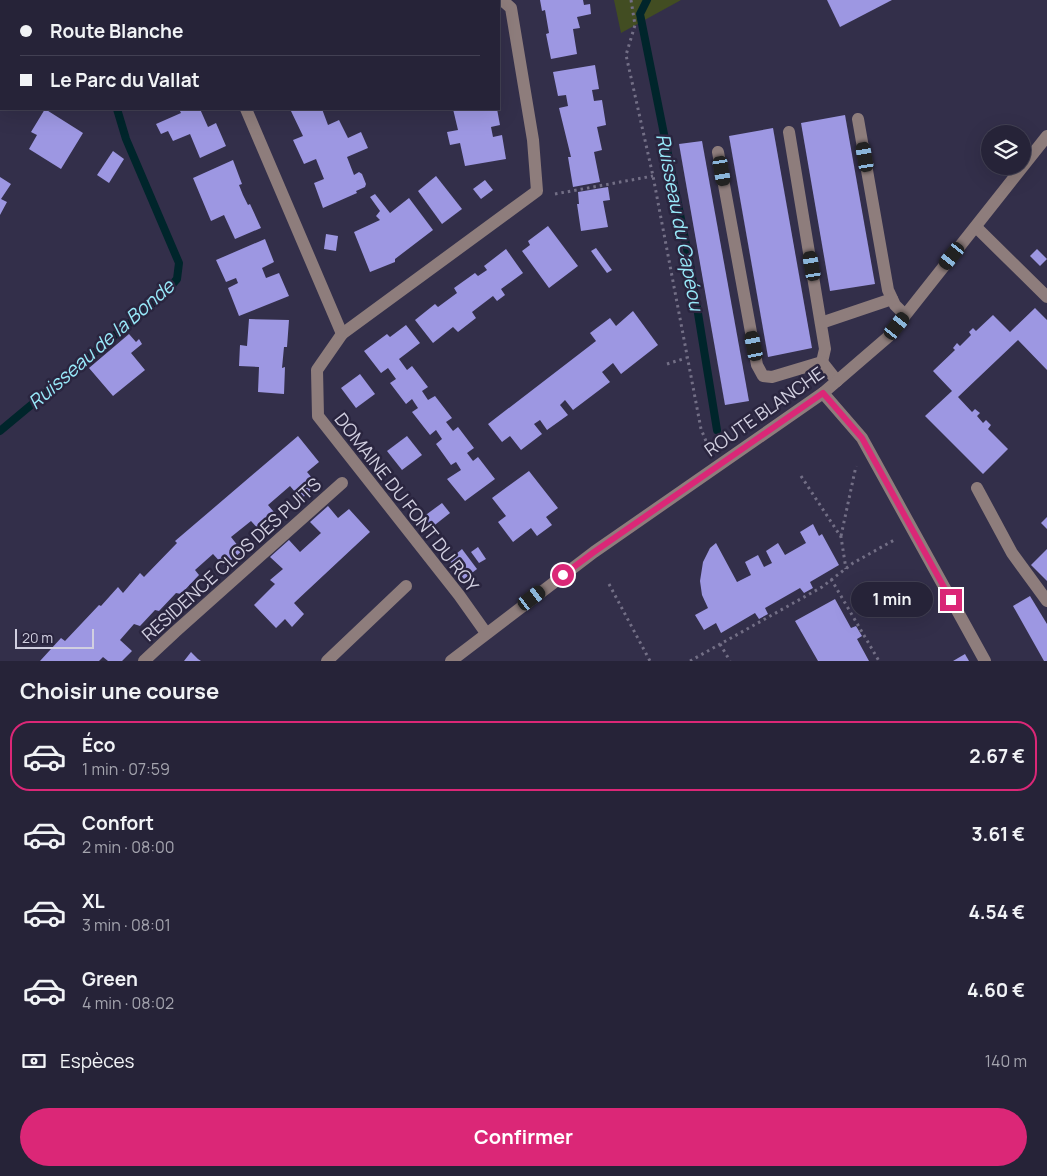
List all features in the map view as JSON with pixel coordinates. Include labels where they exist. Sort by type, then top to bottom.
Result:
[{"type":"street","points":[[502,0],[511,8],[533,140],[537,191]]},
{"type":"street","points":[[246,110],[342,334]]},
{"type":"street","points":[[858,120],[888,290],[895,305],[905,315]]},
{"type":"street","points":[[789,132],[825,349],[822,362]]},
{"type":"street","name":"ROUTE BLANCHE","points":[[450,661],[594,552],[823,393],[888,337],[1047,136]]},
{"type":"street","points":[[718,152],[757,365],[763,376],[772,377],[822,362]]},
{"type":"street","name":"DOMAINE DU FONT DU ROY","points":[[486,633],[459,595],[318,416],[317,370],[342,334],[537,191]]},
{"type":"street","points":[[976,227],[1047,297]]},
{"type":"street","points":[[821,323],[892,299]]},
{"type":"street","points":[[822,362],[837,381]]},
{"type":"street","points":[[823,393],[862,438],[985,661]]},
{"type":"street","name":"RESIDENCE CLOS DES PUITS","points":[[144,661],[174,632],[342,483]]},
{"type":"street","points":[[977,488],[1012,553],[1047,602]]},
{"type":"street","points":[[327,661],[406,586]]},
{"type":"path","points":[[631,0],[635,25],[626,55],[653,176],[686,358],[701,429],[708,446]]},
{"type":"path","points":[[537,191],[556,194],[653,176]]},
{"type":"path","points":[[667,364],[686,358]]},
{"type":"path","points":[[846,568],[841,537],[857,458]]},
{"type":"path","points":[[801,476],[841,537]]},
{"type":"path","points":[[690,661],[822,587],[846,568],[913,530]]},
{"type":"path","points":[[831,579],[879,661]]},
{"type":"path","points":[[609,584],[650,661]]},
{"type":"path","points":[[720,644],[730,661]]},
{"type":"green space","points":[[614,0],[681,0],[621,33]]},
{"type":"building","points":[[540,0],[583,0],[584,5],[590,4],[591,14],[577,17],[580,28],[573,29],[577,54],[551,59],[546,34],[549,33],[545,10],[542,11]]},
{"type":"building","points":[[827,0],[892,0],[840,27]]},
{"type":"building","points":[[595,65],[599,89],[592,90],[594,101],[602,100],[606,125],[597,127],[602,150],[594,152],[600,182],[573,187],[568,157],[571,157],[559,108],[568,106],[566,95],[558,96],[553,72]]},
{"type":"building","points":[[44,110],[47,110],[83,133],[61,169],[29,149],[37,135],[31,132]]},
{"type":"building","points":[[180,110],[200,110],[208,127],[216,123],[226,146],[200,158],[190,134],[173,141],[168,131],[161,134],[156,124],[181,113]]},
{"type":"building","points":[[290,110],[322,110],[328,125],[339,120],[348,138],[361,132],[368,148],[347,157],[354,175],[359,172],[362,174],[366,184],[365,187],[356,191],[357,193],[323,208],[314,183],[324,179],[316,159],[304,164],[293,140],[303,136]]},
{"type":"building","points":[[453,110],[497,110],[500,125],[491,127],[493,137],[502,135],[506,159],[465,166],[460,143],[450,145],[447,132],[458,130]]},
{"type":"building","points":[[845,115],[875,284],[830,291],[801,123]]},
{"type":"building","points":[[773,128],[812,348],[768,357],[729,136]]},
{"type":"building","points":[[702,141],[749,401],[725,405],[679,144]]},
{"type":"building","points":[[113,151],[124,159],[109,183],[97,175]]},
{"type":"building","points":[[233,160],[242,184],[239,185],[243,195],[248,205],[250,204],[261,228],[235,239],[224,215],[211,221],[193,178]]},
{"type":"building","points":[[436,176],[462,209],[442,224],[418,191]]},
{"type":"building","points":[[0,177],[11,184],[1,199],[7,202],[0,215]]},
{"type":"building","points":[[485,180],[493,190],[481,199],[473,189]]},
{"type":"building","points":[[608,187],[610,200],[603,201],[608,227],[581,231],[577,204],[579,204],[578,192]]},
{"type":"building","points":[[375,194],[390,213],[409,198],[433,230],[395,259],[395,262],[370,272],[354,232],[380,220],[376,216],[380,211],[370,197]]},
{"type":"building","points":[[548,226],[578,266],[549,288],[522,251],[530,245],[528,241]]},
{"type":"building","points":[[326,234],[338,236],[336,251],[324,249]]},
{"type":"building","points":[[265,239],[274,262],[262,268],[266,278],[279,273],[289,296],[239,316],[228,288],[238,283],[236,278],[226,282],[216,260]]},
{"type":"building","points":[[596,248],[612,270],[607,273],[591,251]]},
{"type":"building","points":[[506,249],[523,273],[501,289],[505,295],[497,301],[493,296],[472,312],[476,318],[458,332],[453,327],[433,343],[415,320],[435,304],[438,307],[457,293],[454,288],[475,273],[478,276],[487,270],[484,266]]},
{"type":"building","points":[[1037,249],[1047,259],[1040,266],[1030,256]]},
{"type":"building","points":[[1035,308],[1047,320],[1047,370],[1018,340],[958,397],[972,412],[975,409],[980,413],[977,416],[983,423],[986,420],[991,425],[988,429],[1008,449],[983,474],[925,416],[952,391],[933,371],[955,350],[953,348],[957,343],[960,346],[971,335],[969,332],[973,328],[976,331],[993,315],[1010,332]]},
{"type":"building","points":[[633,311],[658,345],[621,374],[613,363],[602,372],[610,382],[573,410],[565,400],[560,405],[568,415],[547,430],[540,420],[534,424],[542,434],[521,450],[510,436],[502,442],[488,424],[596,341],[590,333],[610,318],[616,326]]},
{"type":"building","points":[[249,319],[289,320],[287,347],[284,347],[282,368],[285,367],[284,394],[258,392],[259,367],[239,366],[240,345],[247,346]]},
{"type":"building","points":[[406,325],[420,343],[399,359],[407,370],[412,366],[428,387],[422,391],[428,400],[435,396],[452,418],[446,422],[453,431],[458,427],[474,448],[467,453],[473,461],[478,457],[495,479],[465,501],[447,479],[461,470],[456,462],[451,465],[436,444],[442,439],[436,430],[430,435],[412,412],[418,408],[412,399],[406,404],[390,383],[396,379],[388,368],[381,373],[364,351],[387,334],[390,337]]},
{"type":"building","points":[[129,334],[136,342],[139,339],[142,344],[131,353],[145,370],[113,396],[89,368]]},
{"type":"building","points":[[360,374],[375,394],[356,408],[341,388]]},
{"type":"building","points":[[298,436],[319,462],[307,472],[318,485],[301,499],[290,486],[268,505],[279,518],[262,533],[251,521],[231,537],[242,551],[224,566],[213,554],[195,570],[199,575],[181,594],[176,593],[159,611],[155,610],[140,626],[134,624],[120,640],[132,651],[122,661],[108,661],[103,657],[99,661],[40,661],[61,638],[65,641],[118,587],[123,593],[140,573],[144,577],[177,543],[175,541]]},
{"type":"building","points":[[407,436],[422,455],[402,470],[387,451]]},
{"type":"building","points":[[529,471],[558,508],[546,517],[552,525],[537,536],[531,528],[513,542],[498,522],[506,516],[492,498]]},
{"type":"building","points":[[442,503],[450,513],[431,528],[423,517]]},
{"type":"building","points":[[328,506],[338,518],[349,509],[370,532],[294,603],[304,614],[292,627],[285,619],[276,628],[254,605],[275,584],[270,580],[283,569],[270,557],[289,540],[300,552],[321,533],[310,522]]},
{"type":"building","points":[[1047,517],[1047,529],[1041,523]]},
{"type":"building","points":[[813,524],[819,536],[822,534],[839,565],[810,582],[813,588],[804,593],[800,588],[765,608],[768,614],[759,619],[755,613],[721,633],[716,623],[704,630],[695,615],[708,608],[702,595],[700,581],[703,562],[710,548],[716,543],[737,582],[751,575],[745,562],[758,555],[764,567],[772,563],[766,551],[778,543],[785,555],[806,543],[800,532]]},
{"type":"building","points":[[478,547],[486,559],[479,563],[471,552]]},
{"type":"building","points":[[462,549],[477,569],[464,579],[449,560]]},
{"type":"building","points":[[1047,549],[1047,581],[1031,565]]},
{"type":"building","points":[[1030,596],[1047,624],[1047,661],[1044,661],[1013,606]]},
{"type":"building","points":[[835,599],[851,628],[856,626],[862,636],[857,639],[869,661],[818,661],[795,621]]},
{"type":"building","points":[[191,652],[198,659],[201,661],[184,661]]},
{"type":"building","points":[[965,654],[969,661],[953,661]]},
{"type":"waterway","name":"Ruisseau du Capéou","points":[[647,0],[640,14],[690,264],[717,430]]},
{"type":"waterway","name":"Ruisseau de la Bonde","points":[[0,431],[163,295],[177,279],[179,263],[126,139],[117,110]]},
{"type":"route","points":[[563,575],[823,393],[862,438],[951,600]]}]
